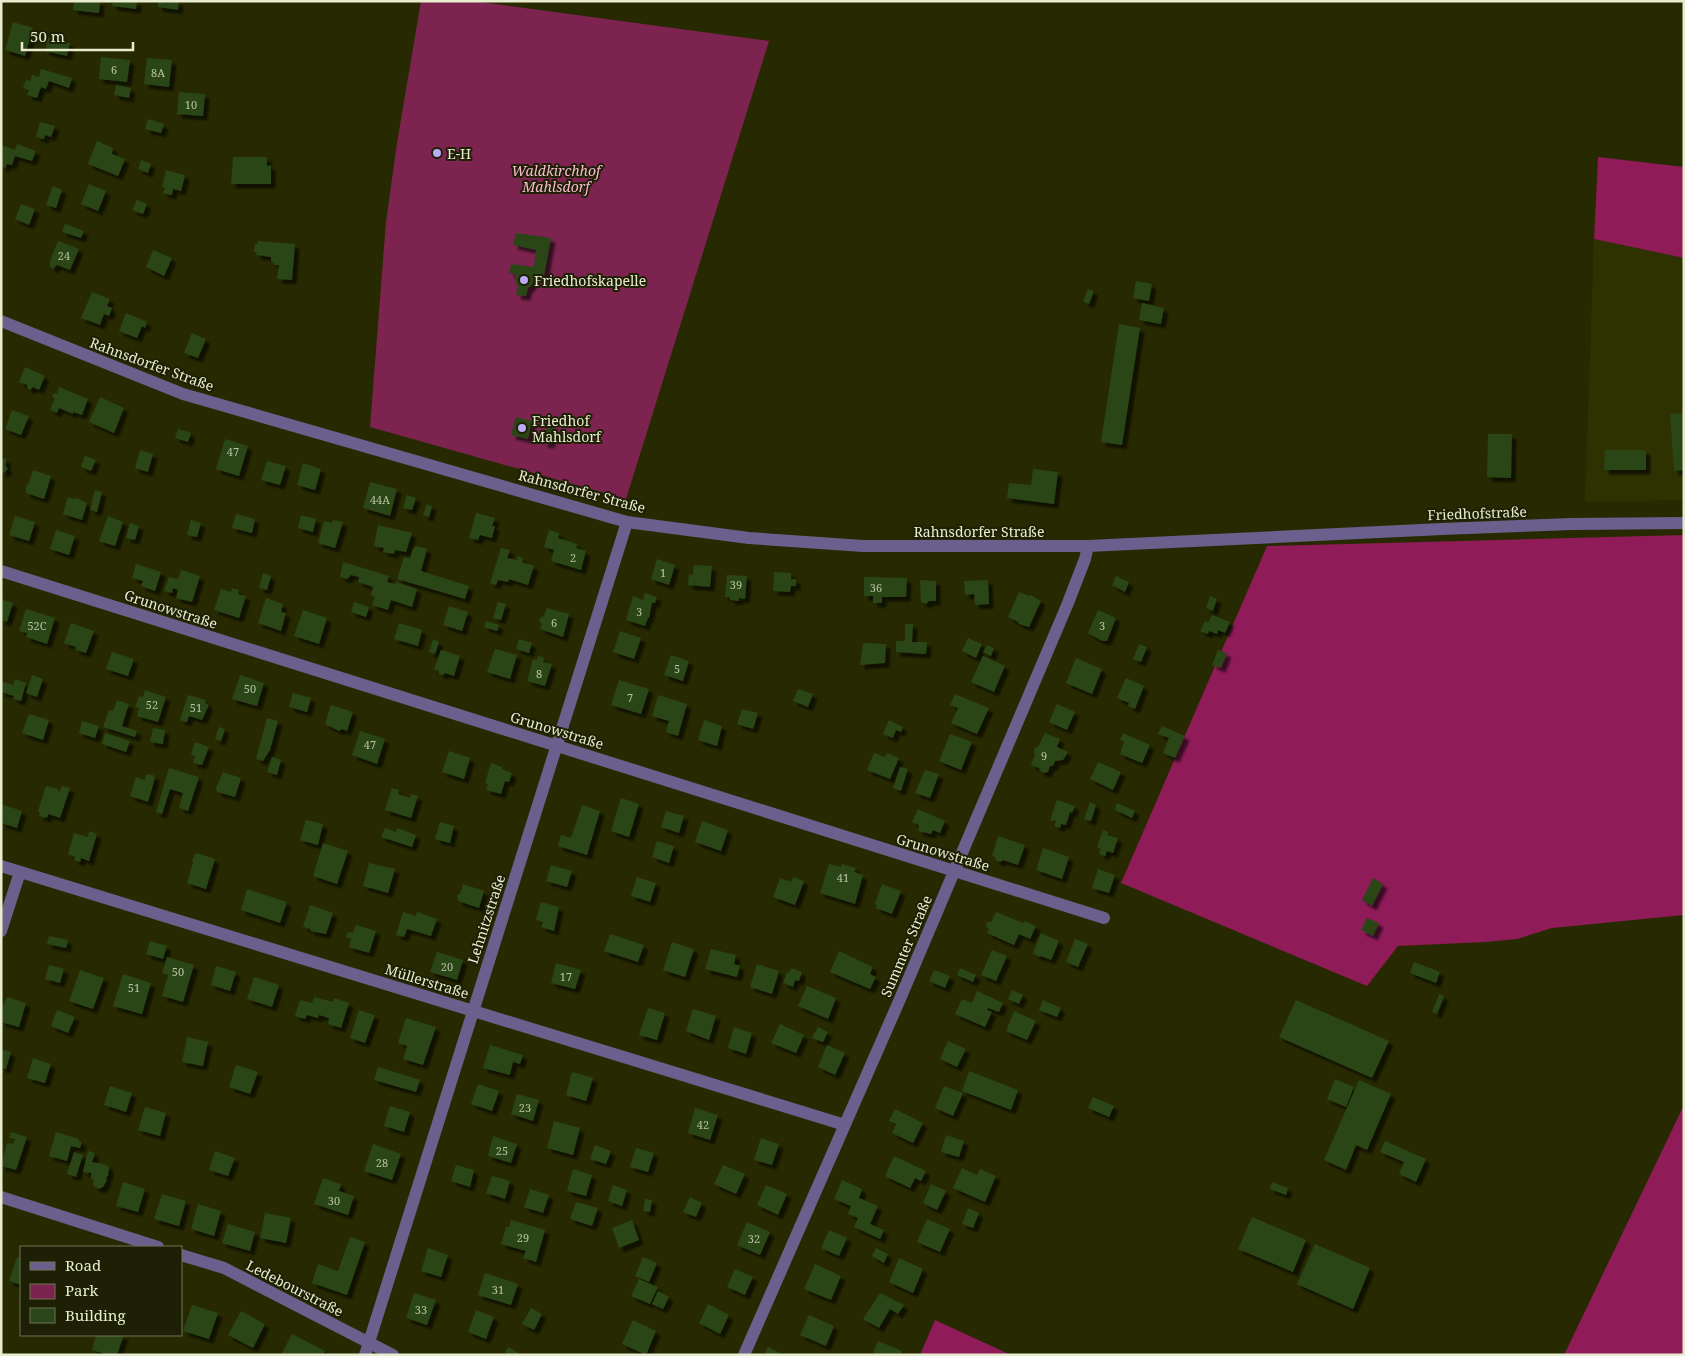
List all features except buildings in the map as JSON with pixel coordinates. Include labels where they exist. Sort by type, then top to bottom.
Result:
[{"type":"street","name":"Rahnsdorfer Straße","points":[[1,321],[183,394],[627,522],[749,538],[863,546],[1088,546],[1271,537]]},
{"type":"street","name":"Lehnitzstraße","points":[[365,1355],[627,522]]},
{"type":"street","name":"Friedhofstraße","points":[[1271,537],[1572,524],[1684,523]]},
{"type":"street","name":"Summter Straße","points":[[744,1355],[845,1125],[1068,603],[1088,546]]},
{"type":"street","name":"Grunowstraße","points":[[1,571],[1104,918]]},
{"type":"street","name":"Müllerstraße","points":[[1,866],[289,956],[472,1010],[845,1125]]},
{"type":"street","points":[[1,931],[20,872]]},
{"type":"street","points":[[1,1197],[155,1246]]},
{"type":"street","name":"Ledebourstraße","points":[[182,1255],[224,1268],[393,1355]]},
{"type":"shaded area","points":[[1598,157],[1684,167],[1684,258],[1594,239]]},
{"type":"shaded area","points":[[1594,239],[1684,258],[1684,500],[1585,502]]},
{"type":"shaded area","points":[[1684,535],[1684,915],[1552,928],[1517,939],[1398,946],[1367,986],[1121,883],[1267,546]]},
{"type":"shaded area","points":[[1684,1105],[1684,1355],[1564,1355]]},
{"type":"shaded area","points":[[935,1320],[1011,1355],[920,1355]]},
{"type":"green space","name":"Waldkirchhof Mahlsdorf","points":[[421,1],[473,1],[769,41],[626,499],[370,427],[386,222]]},
{"type":"place","name":"E-H","points":[[437,153]]},
{"type":"place","name":"Friedhofskapelle","points":[[524,280]]},
{"type":"place","name":"Friedhof Mahlsdorf","points":[[522,428]]}]
